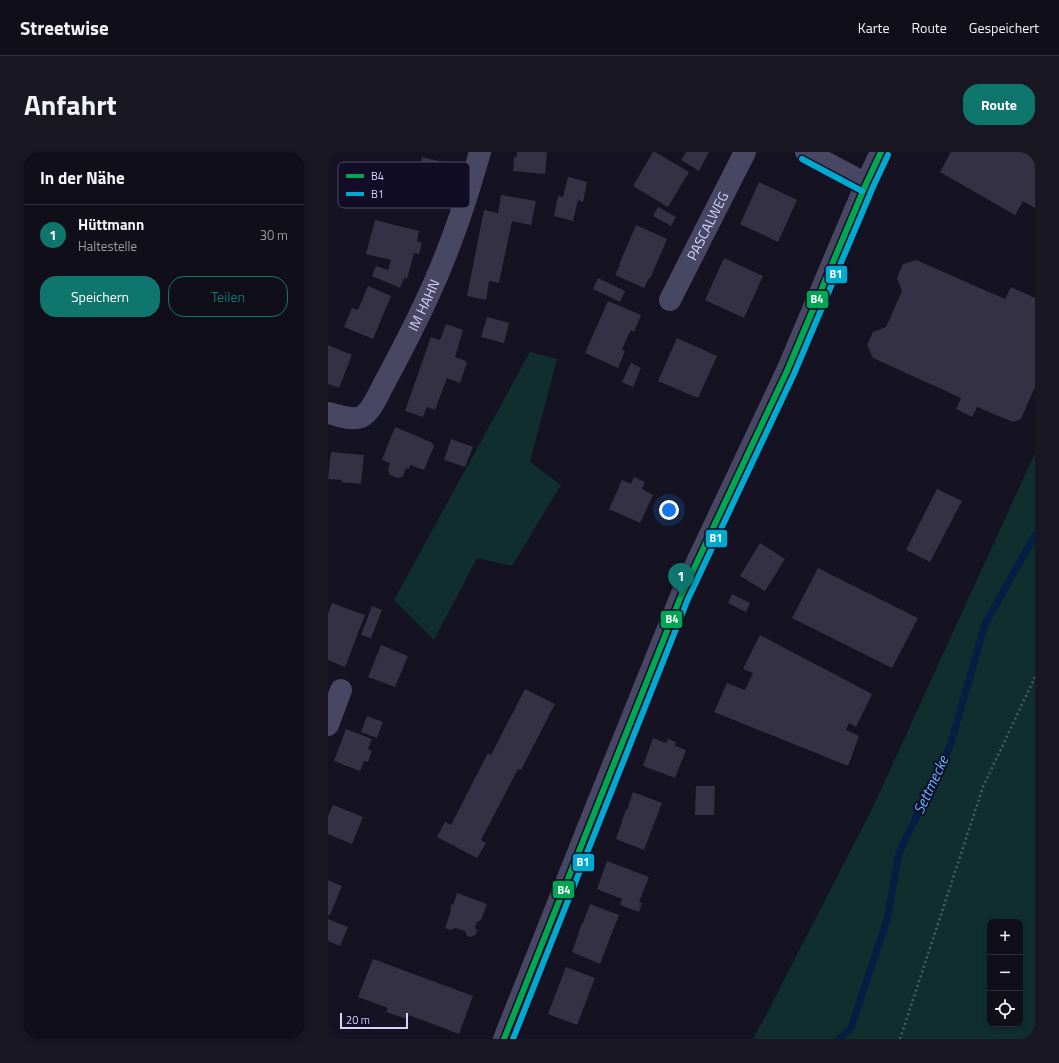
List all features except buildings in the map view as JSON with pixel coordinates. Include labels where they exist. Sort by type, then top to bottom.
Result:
[{"type":"street","name":"IM HAHN","points":[[470,183],[480,152]]},
{"type":"street","name":"PASCALWEG","points":[[670,300],[745,152]]},
{"type":"street","points":[[806,152],[866,184]]},
{"type":"street","points":[[504,1039],[681,596],[787,371],[881,152]]},
{"type":"street","name":"IM HAHN","points":[[328,412],[353,419],[362,417],[369,410],[403,348],[439,273],[462,208]]},
{"type":"street","points":[[328,725],[341,690]]},
{"type":"path","points":[[900,1039],[983,787],[1035,677]]},
{"type":"green space","points":[[530,352],[557,359],[530,462],[561,485],[512,566],[477,558],[434,640],[394,600]]},
{"type":"green space","points":[[1035,453],[1035,1039],[753,1039],[873,807]]},
{"type":"waterway","name":"Settmecke","points":[[839,1039],[851,1028],[887,920],[899,853],[950,746],[985,624],[1035,535]]},
{"type":"transit line","name":"B4","points":[[504,1039],[681,596],[787,371],[881,152]]},
{"type":"transit line","name":"B1","points":[[513,1039],[688,599],[794,374],[888,155]]},
{"type":"transit line","name":"B1","points":[[802,159],[862,191]]},
{"type":"place","name":"Hüttmann","points":[[681,596]]}]
